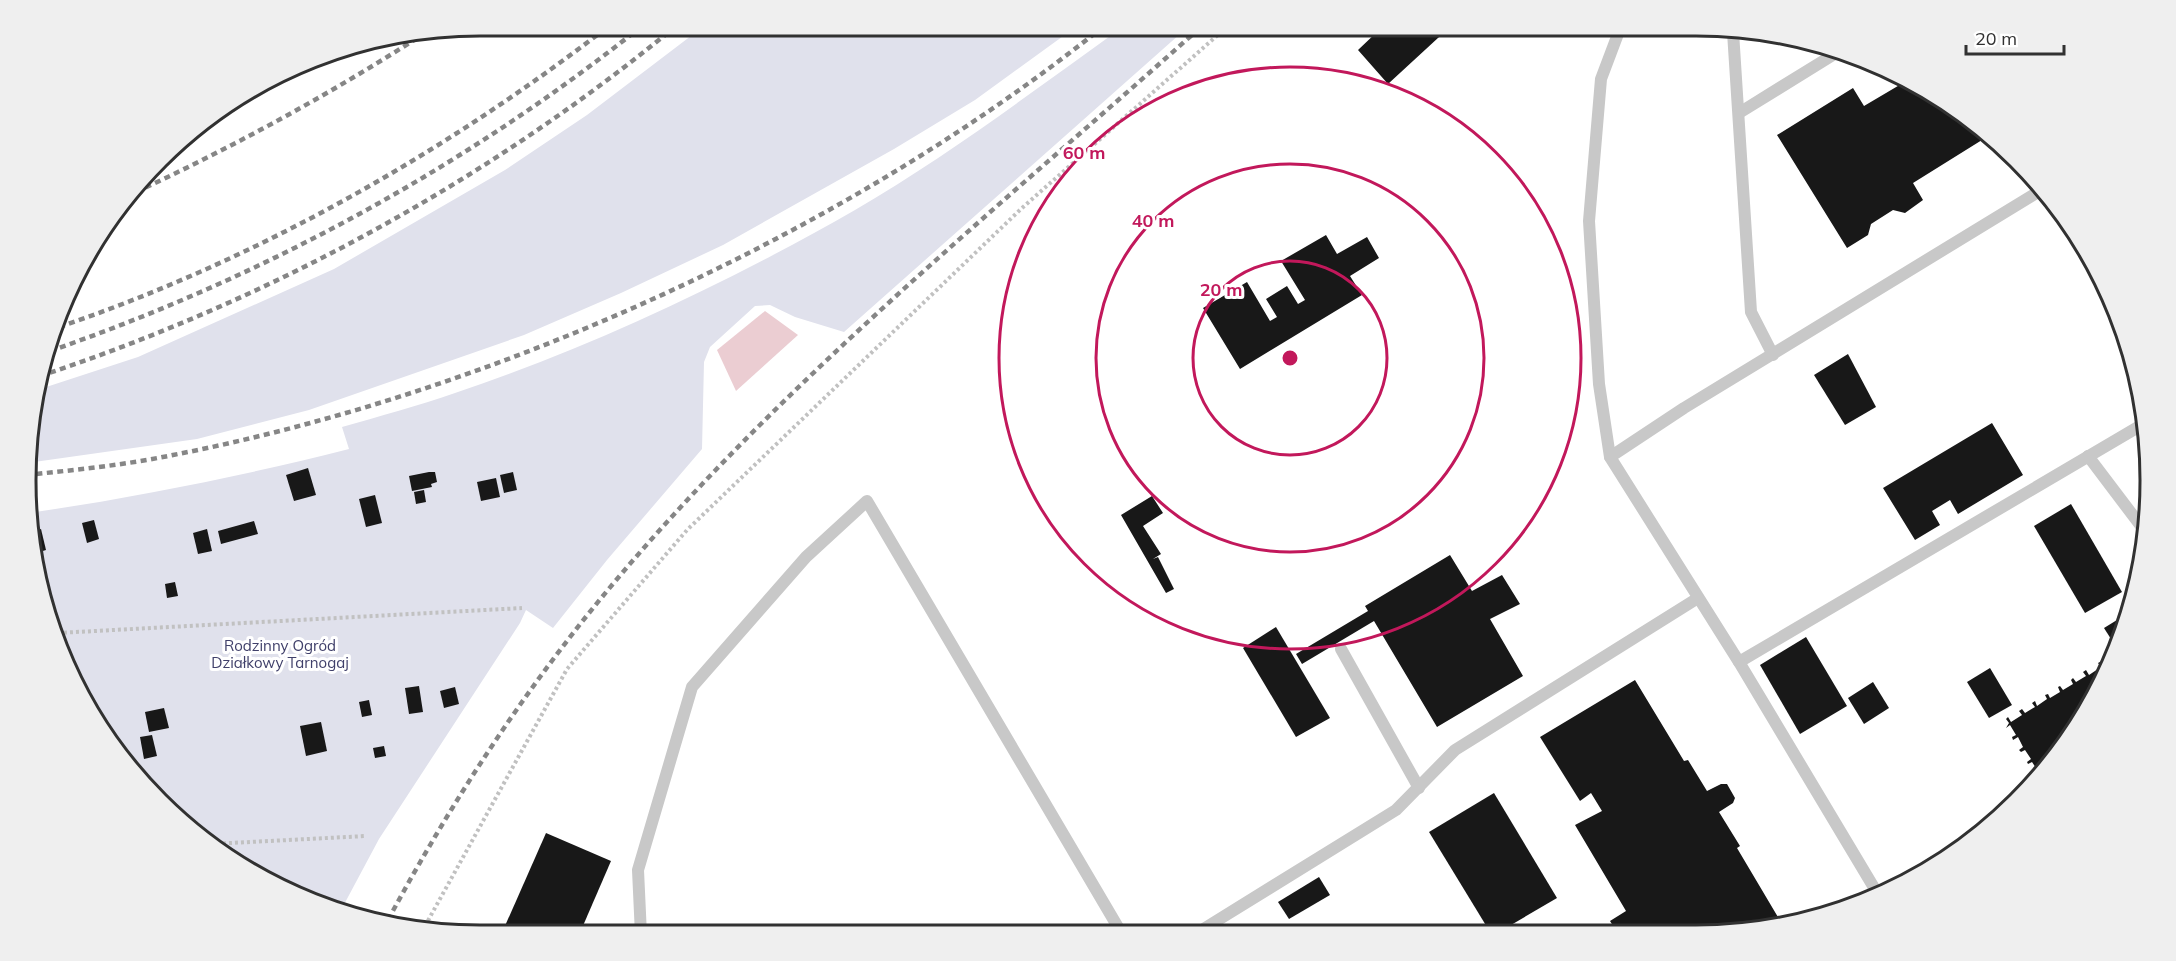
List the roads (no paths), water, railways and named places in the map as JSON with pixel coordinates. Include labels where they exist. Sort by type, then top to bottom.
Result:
[{"type":"lane","points":[[1617,36],[1601,79],[1589,221],[1599,384],[1610,458],[1739,662],[1874,887]]},
{"type":"lane","points":[[1733,38],[1751,312],[1773,355]]},
{"type":"lane","points":[[1739,113],[1829,57]]},
{"type":"lane","points":[[1610,458],[1684,408],[2035,194]]},
{"type":"lane","points":[[1739,662],[2137,428]]},
{"type":"lane","points":[[2088,456],[2138,522]]},
{"type":"lane","points":[[641,925],[638,870],[692,687],[806,557],[867,501],[1117,925]]},
{"type":"lane","points":[[1210,925],[1396,810],[1455,750],[1698,598]]},
{"type":"lane","points":[[1341,649],[1419,788]]},
{"type":"railway","points":[[65,325],[205,270],[277,236],[346,199],[481,117],[596,36]]},
{"type":"railway","points":[[56,349],[130,322],[208,289],[360,214],[505,126],[629,36]]},
{"type":"railway","points":[[49,373],[210,311],[374,230],[453,184],[530,135],[663,36]]},
{"type":"railway","points":[[36,474],[155,459],[295,427],[419,390],[542,346],[664,294],[782,236],[896,171],[1003,101],[1091,36]]},
{"type":"railway","points":[[391,915],[432,841],[505,727],[585,618],[653,537],[802,383],[961,237],[1191,36]]},
{"type":"railway","points":[[146,187],[282,118],[411,42]]},
{"type":"park label","name":"Rodzinny Ogród Działkowy Tarnogaj","points":[[280,654]]}]
